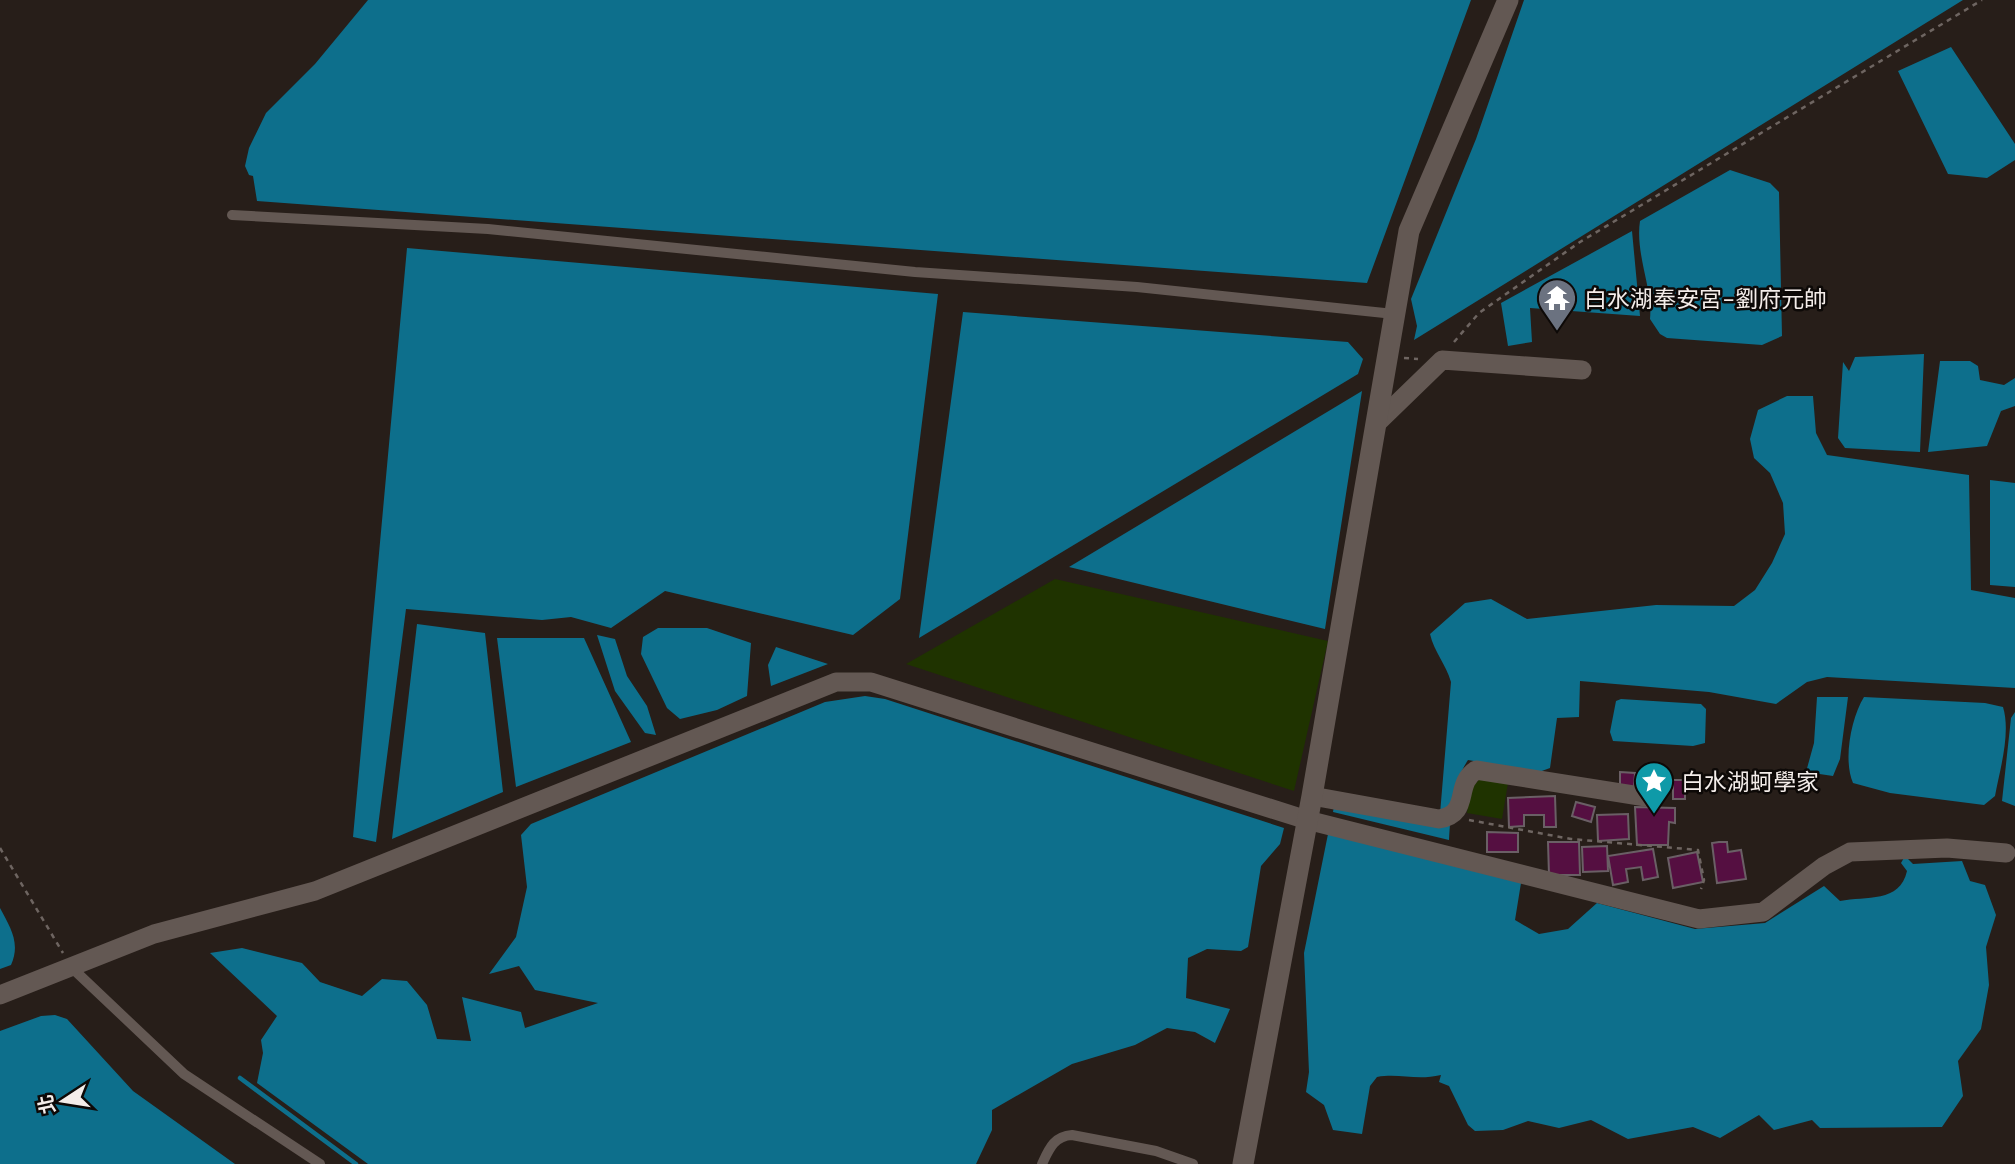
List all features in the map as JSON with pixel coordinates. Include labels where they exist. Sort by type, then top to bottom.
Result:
[{"type":"street","points":[[1243,1164],[1312,796],[1409,231],[1508,0]]},
{"type":"street","points":[[1376,424],[1442,360],[1582,370]]},
{"type":"street","points":[[0,995],[154,934],[315,891],[836,682],[871,682],[1307,820],[1699,919],[1763,912],[1824,866],[1850,852],[1947,848],[2006,853]]},
{"type":"street","points":[[1312,796],[1445,818],[1458,811],[1470,774],[1476,770],[1646,797]]},
{"type":"lane","points":[[232,215],[488,229],[915,272],[1137,287],[1394,314]]},
{"type":"lane","points":[[71,967],[184,1074],[320,1164]]},
{"type":"lane","points":[[1042,1164],[1055,1141],[1062,1136],[1072,1135],[1156,1151],[1193,1164]]},
{"type":"path","points":[[1387,358],[1442,360],[1479,313],[1571,248],[1982,0]]},
{"type":"path","points":[[1445,818],[1571,839],[1698,850],[1704,880],[1701,890]]},
{"type":"path","points":[[0,848],[71,967]]},
{"type":"green space","points":[[1055,579],[1328,641],[1294,791],[906,664]]},
{"type":"green space","points":[[1481,778],[1508,783],[1502,819],[1467,813],[1471,788]]},
{"type":"water","points":[[368,0],[1471,0],[1367,283],[257,201],[253,176],[249,175],[245,166],[249,148],[266,113],[315,64]]},
{"type":"water","points":[[1524,0],[1963,0],[1414,340],[1417,326],[1411,299],[1476,139]]},
{"type":"water","points":[[1951,47],[2015,144],[2015,160],[1987,178],[1948,174],[1898,71]]},
{"type":"water","points":[[1730,170],[1770,183],[1779,192],[1782,336],[1762,345],[1667,338],[1660,334],[1650,319],[1649,296],[1640,246],[1640,221]]},
{"type":"water","points":[[1632,231],[1640,316],[1530,308],[1532,342],[1508,346],[1501,303]]},
{"type":"water","points":[[407,248],[938,294],[900,599],[853,635],[665,591],[611,628],[571,617],[542,620],[406,609],[376,842],[353,837]]},
{"type":"water","points":[[963,312],[1348,342],[1363,359],[1358,374],[919,638]]},
{"type":"water","points":[[1924,354],[1920,452],[1845,448],[1838,438],[1843,362],[1849,371],[1855,357]]},
{"type":"water","points":[[1940,361],[1970,361],[1978,366],[1980,380],[2004,385],[2015,378],[2015,406],[2001,411],[1987,446],[1928,452]]},
{"type":"water","points":[[1362,391],[1325,629],[1069,567]]},
{"type":"water","points":[[1787,396],[1813,396],[1816,433],[1827,455],[1969,475],[1971,590],[2015,598],[2015,688],[1827,677],[1807,682],[1776,704],[1709,692],[1580,681],[1579,717],[1557,718],[1550,768],[1539,772],[1468,760],[1455,788],[1449,840],[1333,812],[1334,806],[1439,826],[1451,682],[1430,634],[1465,603],[1491,599],[1527,619],[1656,605],[1734,606],[1755,590],[1772,563],[1785,534],[1783,503],[1770,473],[1754,458],[1750,439],[1758,410]]},
{"type":"water","points":[[1990,480],[2015,483],[2015,587],[1990,585]]},
{"type":"water","points":[[417,624],[485,633],[503,792],[392,839]]},
{"type":"water","points":[[658,628],[707,628],[751,643],[747,696],[717,710],[680,719],[667,708],[641,654],[643,637]]},
{"type":"water","points":[[597,635],[615,639],[627,676],[647,706],[656,735],[645,733],[615,691]]},
{"type":"water","points":[[497,638],[584,638],[631,742],[516,787]]},
{"type":"water","points":[[776,647],[828,664],[771,686],[768,665]]},
{"type":"water","points":[[865,696],[885,699],[1284,828],[1280,844],[1261,866],[1248,947],[1241,951],[1207,949],[1188,958],[1186,998],[1230,1009],[1215,1043],[1195,1032],[1167,1028],[1135,1045],[1072,1064],[992,1110],[992,1130],[976,1164],[368,1164],[257,1083],[263,1053],[261,1040],[277,1016],[210,953],[242,948],[302,963],[320,982],[362,996],[382,979],[407,981],[427,1005],[437,1039],[471,1041],[462,997],[521,1012],[525,1028],[598,1003],[535,990],[519,966],[489,974],[516,937],[527,887],[521,835],[531,824],[825,702]]},
{"type":"water","points":[[1817,697],[1848,697],[1840,759],[1833,776],[1806,772],[1814,743]]},
{"type":"water","points":[[1864,697],[1985,703],[2003,707],[2006,728],[1995,796],[1984,805],[1890,793],[1853,783],[1849,763],[1850,739],[1855,716]]},
{"type":"water","points":[[1621,699],[1701,704],[1706,709],[1705,743],[1693,746],[1613,741],[1610,732],[1616,701]]},
{"type":"water","points":[[2015,712],[2015,806],[2002,801],[2011,718]]},
{"type":"water","points":[[1328,834],[1521,883],[1515,920],[1539,934],[1568,929],[1597,903],[1695,929],[1765,923],[1824,886],[1840,901],[1890,893],[1903,881],[1907,871],[1901,863],[1905,856],[1913,864],[1962,861],[1970,881],[1985,885],[1996,915],[1986,947],[1989,985],[1981,1029],[1958,1061],[1963,1096],[1942,1127],[1820,1128],[1812,1120],[1774,1130],[1759,1115],[1720,1138],[1693,1127],[1628,1139],[1591,1120],[1559,1128],[1528,1121],[1503,1130],[1475,1131],[1468,1125],[1449,1086],[1439,1082],[1441,1075],[1385,1076],[1377,1077],[1370,1086],[1362,1134],[1333,1130],[1324,1105],[1306,1092],[1309,1072],[1304,953]]},
{"type":"water","points":[[0,908],[13,935],[15,949],[11,965],[0,969]]},
{"type":"water","points":[[55,1015],[67,1019],[133,1091],[235,1164],[0,1164],[0,1031],[41,1016]]},
{"type":"building","points":[[1620,772],[1635,773],[1634,789],[1620,788]]},
{"type":"building","points":[[1673,780],[1685,780],[1685,799],[1673,799]]},
{"type":"building","points":[[1555,796],[1556,827],[1544,827],[1544,815],[1524,815],[1524,826],[1509,827],[1508,798]]},
{"type":"building","points":[[1576,802],[1595,807],[1591,822],[1572,816]]},
{"type":"building","points":[[1635,807],[1675,808],[1675,823],[1669,822],[1668,845],[1637,845]]},
{"type":"building","points":[[1628,814],[1629,839],[1598,841],[1597,815]]},
{"type":"building","points":[[1487,832],[1518,833],[1518,852],[1487,852]]},
{"type":"building","points":[[1548,842],[1579,842],[1580,875],[1549,875]]},
{"type":"building","points":[[1727,842],[1728,852],[1741,850],[1746,879],[1717,883],[1712,843]]},
{"type":"building","points":[[1607,846],[1608,871],[1583,872],[1582,847]]},
{"type":"building","points":[[1653,849],[1658,877],[1643,880],[1641,867],[1626,869],[1628,882],[1613,885],[1608,856]]},
{"type":"building","points":[[1697,852],[1703,882],[1673,888],[1668,858]]},
{"type":"waterway","points":[[240,1078],[356,1164]]},
{"type":"place","name":"白水湖奉安宮-劉府元帥","points":[[1557,332]]},
{"type":"place","name":"白水湖蚵學家","points":[[1654,815]]}]
